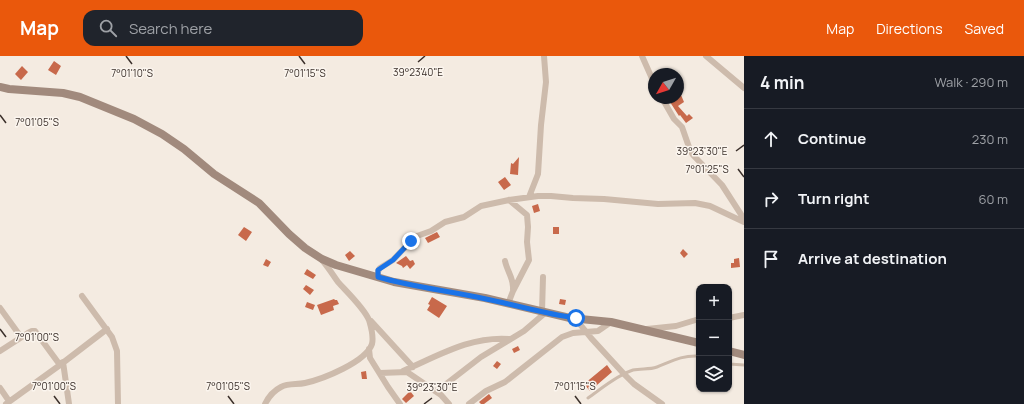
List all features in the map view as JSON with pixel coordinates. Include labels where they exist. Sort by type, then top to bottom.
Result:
[{"type":"street","points":[[529,197],[538,174],[541,125],[546,82],[544,56]]},
{"type":"street","points":[[642,56],[648,70]]},
{"type":"street","points":[[706,56],[744,88]]},
{"type":"street","points":[[0,87],[63,93],[80,97],[148,126],[184,149],[214,174],[259,203],[291,236],[305,248],[336,266],[394,282],[508,304],[544,313],[611,322],[696,341]]},
{"type":"street","points":[[665,104],[674,119],[682,127],[693,155],[722,185],[744,220]]},
{"type":"street","points":[[378,277],[378,270],[393,260],[417,236],[430,231],[445,222],[464,217],[481,206],[509,200],[551,196],[663,204],[700,203],[744,220]]},
{"type":"street","points":[[508,304],[529,260],[527,216],[509,200]]},
{"type":"street","points":[[322,259],[337,281],[368,318],[414,367]]},
{"type":"street","points":[[505,261],[512,281],[513,291]]},
{"type":"street","points":[[543,278],[544,313]]},
{"type":"street","points":[[82,296],[107,329],[112,337],[117,351],[118,404]]},
{"type":"street","points":[[0,308],[21,337]]},
{"type":"street","points":[[437,391],[481,357],[524,330],[544,313]]},
{"type":"street","points":[[732,317],[744,315]]},
{"type":"street","points":[[368,318],[372,340],[369,349],[369,356],[400,404]]},
{"type":"street","points":[[576,318],[586,332],[624,374],[634,384],[662,404]]},
{"type":"street","points":[[645,329],[676,326],[696,320]]},
{"type":"street","points":[[469,404],[486,391],[505,382],[562,337],[573,333],[598,331],[611,322]]},
{"type":"street","points":[[0,388],[7,403],[62,364],[107,329]]},
{"type":"street","points":[[0,351],[21,337],[34,331],[62,364],[69,404]]},
{"type":"street","points":[[380,373],[403,371],[465,343],[498,338],[509,339]]},
{"type":"street","points":[[265,404],[271,394],[281,387],[289,384],[305,383],[334,373],[348,366],[369,349]]},
{"type":"street","points":[[732,352],[744,355]]},
{"type":"street","points":[[403,371],[410,373],[437,391],[449,404]]},
{"type":"lane","points":[[588,398],[624,374],[634,370],[649,369],[676,358],[696,356]]},
{"type":"lane","points":[[732,364],[744,365]]},
{"type":"building","points":[[54,61],[61,66],[56,75],[48,70]]},
{"type":"building","points":[[22,66],[28,72],[21,80],[15,74]]},
{"type":"building","points":[[671,104],[681,104],[678,106],[687,116],[689,114],[693,118],[686,123],[680,115],[679,116]]},
{"type":"building","points":[[519,157],[518,175],[510,174],[511,163],[513,164]]},
{"type":"building","points":[[505,177],[511,185],[504,190],[498,182]]},
{"type":"building","points":[[538,204],[540,211],[534,213],[532,206]]},
{"type":"building","points":[[244,227],[252,232],[246,241],[238,235]]},
{"type":"building","points":[[553,227],[559,227],[559,234],[553,234]]},
{"type":"building","points":[[437,232],[440,237],[428,243],[425,238]]},
{"type":"building","points":[[683,249],[688,254],[684,258],[680,253]]},
{"type":"building","points":[[350,251],[355,256],[349,261],[345,255]]},
{"type":"building","points":[[406,256],[410,261],[413,260],[415,264],[410,269],[407,265],[403,268],[396,263]]},
{"type":"building","points":[[739,258],[740,267],[731,268],[731,263],[734,263],[734,259]]},
{"type":"building","points":[[266,259],[271,262],[268,267],[263,265]]},
{"type":"building","points":[[307,269],[316,275],[313,279],[304,274]]},
{"type":"building","points":[[306,285],[314,290],[310,295],[303,289]]},
{"type":"building","points":[[432,297],[447,306],[439,318],[427,310],[430,305],[428,304]]},
{"type":"building","points":[[334,299],[337,300],[339,304],[333,306],[334,310],[321,315],[317,305]]},
{"type":"building","points":[[560,299],[566,300],[565,305],[559,304]]},
{"type":"building","points":[[307,302],[315,305],[313,310],[305,307]]},
{"type":"building","points":[[518,346],[520,350],[514,353],[512,349]]},
{"type":"building","points":[[497,361],[501,364],[497,369],[493,366]]},
{"type":"building","points":[[607,365],[612,372],[590,391],[584,384]]},
{"type":"building","points":[[366,371],[367,379],[362,379],[361,372]]},
{"type":"building","points":[[410,391],[414,396],[406,403],[402,399]]},
{"type":"building","points":[[489,394],[492,398],[484,404],[479,402]]},
{"type":"route","points":[[411,241],[393,260],[378,270],[378,277],[394,282],[485,298],[545,313],[576,318]]}]
